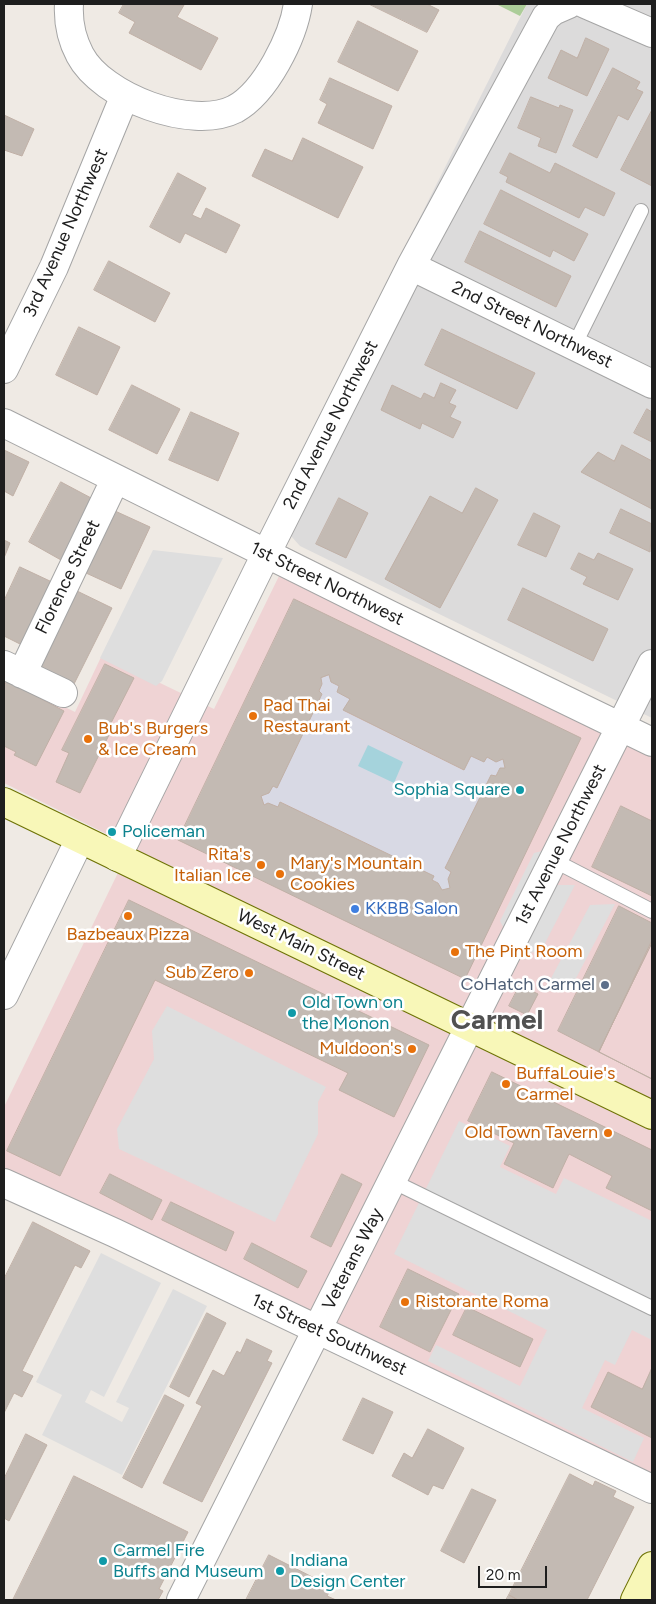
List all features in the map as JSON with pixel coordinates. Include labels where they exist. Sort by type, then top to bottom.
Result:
[{"type":"main road","name":"West Main Street","points":[[4,802],[652,1115]]},
{"type":"main road","points":[[635,1600],[652,1566]]},
{"type":"street","points":[[69,4],[72,35],[80,56],[98,76],[125,95],[167,112],[187,116],[213,116],[235,109],[255,92],[270,72],[296,19],[298,4]]},
{"type":"street","points":[[573,4],[649,25]]},
{"type":"street","name":"2nd Avenue Northwest","points":[[117,857],[266,554],[412,266],[546,17],[573,4]]},
{"type":"street","name":"3rd Avenue Northwest","points":[[4,370],[54,267],[125,95]]},
{"type":"street","name":"2nd Street Northwest","points":[[412,266],[652,384]]},
{"type":"street","name":"1st Street Northwest","points":[[4,423],[115,480],[652,742]]},
{"type":"street","name":"Florence Street","points":[[13,669],[115,480]]},
{"type":"street","name":"1st Avenue Northwest","points":[[471,1026],[652,664]]},
{"type":"street","points":[[13,669],[63,693]]},
{"type":"street","points":[[4,995],[80,839]]},
{"type":"street","name":"Veterans Way","points":[[181,1600],[471,1026]]},
{"type":"street","name":"1st Street Southwest","points":[[4,1184],[65,1209],[652,1489]]},
{"type":"lane","points":[[574,346],[641,211]]},
{"type":"lane","points":[[553,860],[652,912]]},
{"type":"lane","points":[[392,1180],[652,1308]]},
{"type":"shaded area","points":[[527,4],[652,4],[652,718],[300,546],[271,514]]},
{"type":"shaded area","points":[[153,550],[223,558],[162,681],[156,686],[100,658]]},
{"type":"shaded area","points":[[280,574],[652,756],[652,1486],[4,1170],[4,1107],[131,846],[4,783],[4,677],[75,712],[102,655],[214,709]]},
{"type":"shaded area","name":"Sophia Square","points":[[329,675],[331,682],[339,686],[337,692],[350,699],[344,711],[463,770],[471,756],[484,762],[487,757],[496,762],[503,759],[505,768],[500,768],[496,776],[491,775],[445,868],[451,872],[448,879],[450,888],[442,890],[438,883],[432,880],[434,876],[281,802],[278,807],[268,803],[264,805],[261,796],[269,793],[273,786],[277,787],[322,694],[319,691],[322,684],[321,678]]},
{"type":"shaded area","points":[[546,850],[505,931],[500,921],[534,853]]},
{"type":"shaded area","points":[[555,885],[575,885],[541,951],[518,955]]},
{"type":"shaded area","points":[[615,904],[574,982],[548,984],[590,905]]},
{"type":"shaded area","points":[[167,1006],[326,1087],[318,1102],[318,1134],[275,1222],[119,1149],[117,1129],[154,1059],[152,1031]]},
{"type":"shaded area","points":[[459,1121],[510,1146],[500,1167],[556,1194],[564,1178],[652,1221],[652,1340],[632,1330],[615,1365],[605,1360],[582,1408],[644,1438],[633,1462],[428,1361],[436,1345],[520,1386],[547,1330],[394,1254]]},
{"type":"shaded area","points":[[101,1253],[161,1283],[104,1397],[91,1390],[85,1402],[122,1422],[129,1408],[116,1402],[173,1289],[207,1306],[122,1475],[42,1435],[62,1395],[36,1382]]},
{"type":"green space","points":[[496,4],[527,4],[520,16]]},
{"type":"water","points":[[368,745],[403,762],[394,783],[358,766]]},
{"type":"building","points":[[124,4],[184,5],[177,17],[218,38],[201,70],[129,33],[135,22],[119,13]]},
{"type":"building","points":[[369,4],[427,4],[439,10],[427,32]]},
{"type":"building","points":[[358,21],[418,51],[398,91],[338,62]]},
{"type":"building","points":[[586,38],[609,49],[587,96],[548,78],[561,50],[577,58]]},
{"type":"building","points":[[613,68],[640,82],[636,89],[643,92],[628,120],[618,115],[597,158],[573,146]]},
{"type":"building","points":[[330,78],[392,106],[373,149],[318,123],[327,104],[320,100]]},
{"type":"building","points":[[531,97],[559,108],[560,105],[573,110],[556,153],[538,146],[541,138],[518,128]]},
{"type":"building","points":[[652,110],[651,152],[652,186],[621,170]]},
{"type":"building","points":[[4,115],[34,129],[22,156],[4,150]]},
{"type":"building","points":[[303,138],[363,167],[338,218],[252,176],[265,149],[292,161]]},
{"type":"building","points":[[510,153],[550,173],[555,163],[615,193],[604,216],[585,207],[579,218],[506,182],[508,177],[500,173]]},
{"type":"building","points":[[178,173],[206,188],[192,215],[201,219],[206,208],[240,225],[226,253],[185,233],[180,243],[150,227]]},
{"type":"building","points":[[501,190],[588,234],[574,261],[553,250],[550,257],[484,224]]},
{"type":"building","points":[[480,231],[571,276],[556,307],[465,262]]},
{"type":"building","points":[[109,261],[170,293],[155,322],[94,290]]},
{"type":"building","points":[[79,327],[120,347],[97,395],[56,375]]},
{"type":"building","points":[[442,329],[535,373],[517,409],[425,365]]},
{"type":"building","points":[[441,383],[456,390],[449,403],[456,406],[450,417],[461,422],[453,438],[422,423],[420,429],[381,410],[392,385],[421,399],[424,393],[434,398]]},
{"type":"building","points":[[132,385],[180,409],[157,454],[109,430]]},
{"type":"building","points":[[647,409],[652,412],[652,442],[634,433]]},
{"type":"building","points":[[191,412],[239,433],[218,481],[169,460]]},
{"type":"building","points":[[622,445],[652,461],[652,509],[581,472],[598,452],[614,461]]},
{"type":"building","points":[[4,450],[29,462],[13,496],[4,491]]},
{"type":"building","points":[[61,482],[93,499],[61,560],[29,542]]},
{"type":"building","points":[[476,488],[498,500],[440,608],[385,579],[430,496],[462,513]]},
{"type":"building","points":[[339,498],[368,513],[346,558],[316,544]]},
{"type":"building","points":[[621,509],[652,524],[650,552],[610,533]]},
{"type":"building","points":[[115,511],[150,527],[121,589],[86,573]]},
{"type":"building","points":[[534,513],[560,526],[546,557],[518,545]]},
{"type":"building","points":[[4,540],[10,543],[4,558]]},
{"type":"building","points":[[579,553],[594,560],[598,553],[633,569],[618,600],[583,584],[587,577],[571,569]]},
{"type":"building","points":[[20,567],[52,582],[22,645],[4,636],[4,601]]},
{"type":"building","points":[[523,588],[608,629],[593,661],[508,620]]},
{"type":"building","points":[[77,591],[112,608],[74,684],[39,667]]},
{"type":"building","name":"Sophia Square","points":[[294,599],[581,738],[465,979],[178,840]],"holes":[[[329,675],[331,682],[339,686],[337,692],[350,699],[343,710],[464,770],[471,756],[484,762],[487,757],[496,762],[503,759],[505,768],[500,768],[496,776],[491,775],[445,868],[451,872],[448,879],[450,888],[442,890],[438,883],[432,880],[434,876],[280,802],[278,807],[268,803],[264,805],[261,796],[269,793],[273,786],[277,788],[322,694],[319,691],[322,684],[321,678]]]},
{"type":"building","name":"Bub's Burgers & Ice Cream","points":[[105,664],[134,678],[110,725],[113,727],[80,793],[56,782],[69,753],[62,750]]},
{"type":"building","points":[[7,681],[64,711],[36,766],[14,755],[16,752],[4,746],[4,687]]},
{"type":"building","points":[[621,806],[652,821],[652,896],[592,867]]},
{"type":"building","name":"Old Town on the Monon","points":[[129,900],[429,1045],[394,1117],[339,1090],[348,1073],[155,980],[60,1176],[7,1151]]},
{"type":"building","name":"CoHatch Carmel","points":[[619,906],[652,923],[652,940],[599,1052],[558,1031]]},
{"type":"building","points":[[652,943],[652,1079],[599,1052]]},
{"type":"building","points":[[652,943],[652,1079],[599,1052]]},
{"type":"building","points":[[520,985],[538,994],[527,1015],[509,1006]]},
{"type":"building","points":[[492,1072],[652,1150],[652,1211],[606,1188],[612,1176],[569,1154],[553,1188],[504,1164],[514,1143],[468,1121]]},
{"type":"building","points":[[110,1174],[162,1200],[152,1220],[100,1193]]},
{"type":"building","points":[[342,1174],[362,1184],[331,1247],[311,1237]]},
{"type":"building","points":[[171,1202],[234,1232],[226,1251],[162,1220]]},
{"type":"building","points":[[33,1222],[90,1251],[81,1268],[75,1265],[22,1371],[33,1376],[22,1397],[14,1393],[4,1413],[4,1279]]},
{"type":"building","points":[[252,1243],[307,1271],[298,1288],[244,1259]]},
{"type":"building","points":[[408,1269],[459,1294],[430,1352],[380,1327]]},
{"type":"building","points":[[467,1307],[533,1339],[520,1367],[453,1335]]},
{"type":"building","points":[[207,1313],[226,1323],[189,1397],[170,1387]]},
{"type":"building","points":[[247,1339],[272,1351],[267,1361],[272,1363],[202,1502],[163,1483],[202,1406],[196,1403],[213,1370],[224,1376],[237,1351],[240,1353]]},
{"type":"building","points":[[652,1368],[652,1438],[591,1407],[608,1372],[642,1389]]},
{"type":"building","points":[[165,1395],[184,1405],[142,1488],[123,1478]]},
{"type":"building","points":[[363,1398],[393,1412],[373,1454],[343,1440]]},
{"type":"building","points":[[428,1429],[464,1448],[443,1489],[433,1485],[428,1495],[392,1476],[404,1453],[412,1458]]},
{"type":"building","points":[[26,1434],[47,1445],[9,1521],[4,1518],[4,1479]]},
{"type":"building","points":[[570,1474],[593,1486],[595,1481],[616,1491],[613,1497],[634,1507],[587,1600],[518,1600],[509,1595]]},
{"type":"building","name":"Carmel Fire Buffs and Museum","points":[[74,1476],[188,1532],[159,1589],[163,1591],[158,1600],[13,1600]]},
{"type":"building","points":[[472,1489],[496,1500],[464,1563],[441,1551]]},
{"type":"building","name":"Indiana Design Center","points":[[269,1555],[332,1587],[327,1596],[336,1600],[246,1600]]},
{"type":"building","points":[[509,1595],[518,1600],[506,1600]]},
{"type":"place","name":"Pad Thai Restaurant","points":[[253,716]]},
{"type":"place","name":"Bub's Burgers & Ice Cream","points":[[88,739]]},
{"type":"place","name":"Sophia Square","points":[[520,790]]},
{"type":"place","name":"Policeman","points":[[112,832]]},
{"type":"place","name":"Rita's Italian Ice","points":[[261,865]]},
{"type":"place","name":"Mary's Mountain Cookies","points":[[280,874]]},
{"type":"place","name":"KKBB Salon","points":[[355,909]]},
{"type":"place","name":"Bazbeaux Pizza","points":[[128,916]]},
{"type":"place","name":"The Pint Room","points":[[455,952]]},
{"type":"place","name":"Sub Zero","points":[[249,973]]},
{"type":"place","name":"CoHatch Carmel","points":[[605,985]]},
{"type":"place","name":"Old Town on the Monon","points":[[292,1013]]},
{"type":"place","name":"Muldoon's","points":[[412,1049]]},
{"type":"place","name":"BuffaLouie's Carmel","points":[[506,1084]]},
{"type":"place","name":"Old Town Tavern","points":[[608,1133]]},
{"type":"place","name":"Ristorante Roma","points":[[405,1302]]},
{"type":"place","name":"Carmel Fire Buffs and Museum","points":[[103,1561]]},
{"type":"place","name":"Indiana Design Center","points":[[280,1571]]},
{"type":"district","name":"Carmel","points":[[497,1021]]}]
